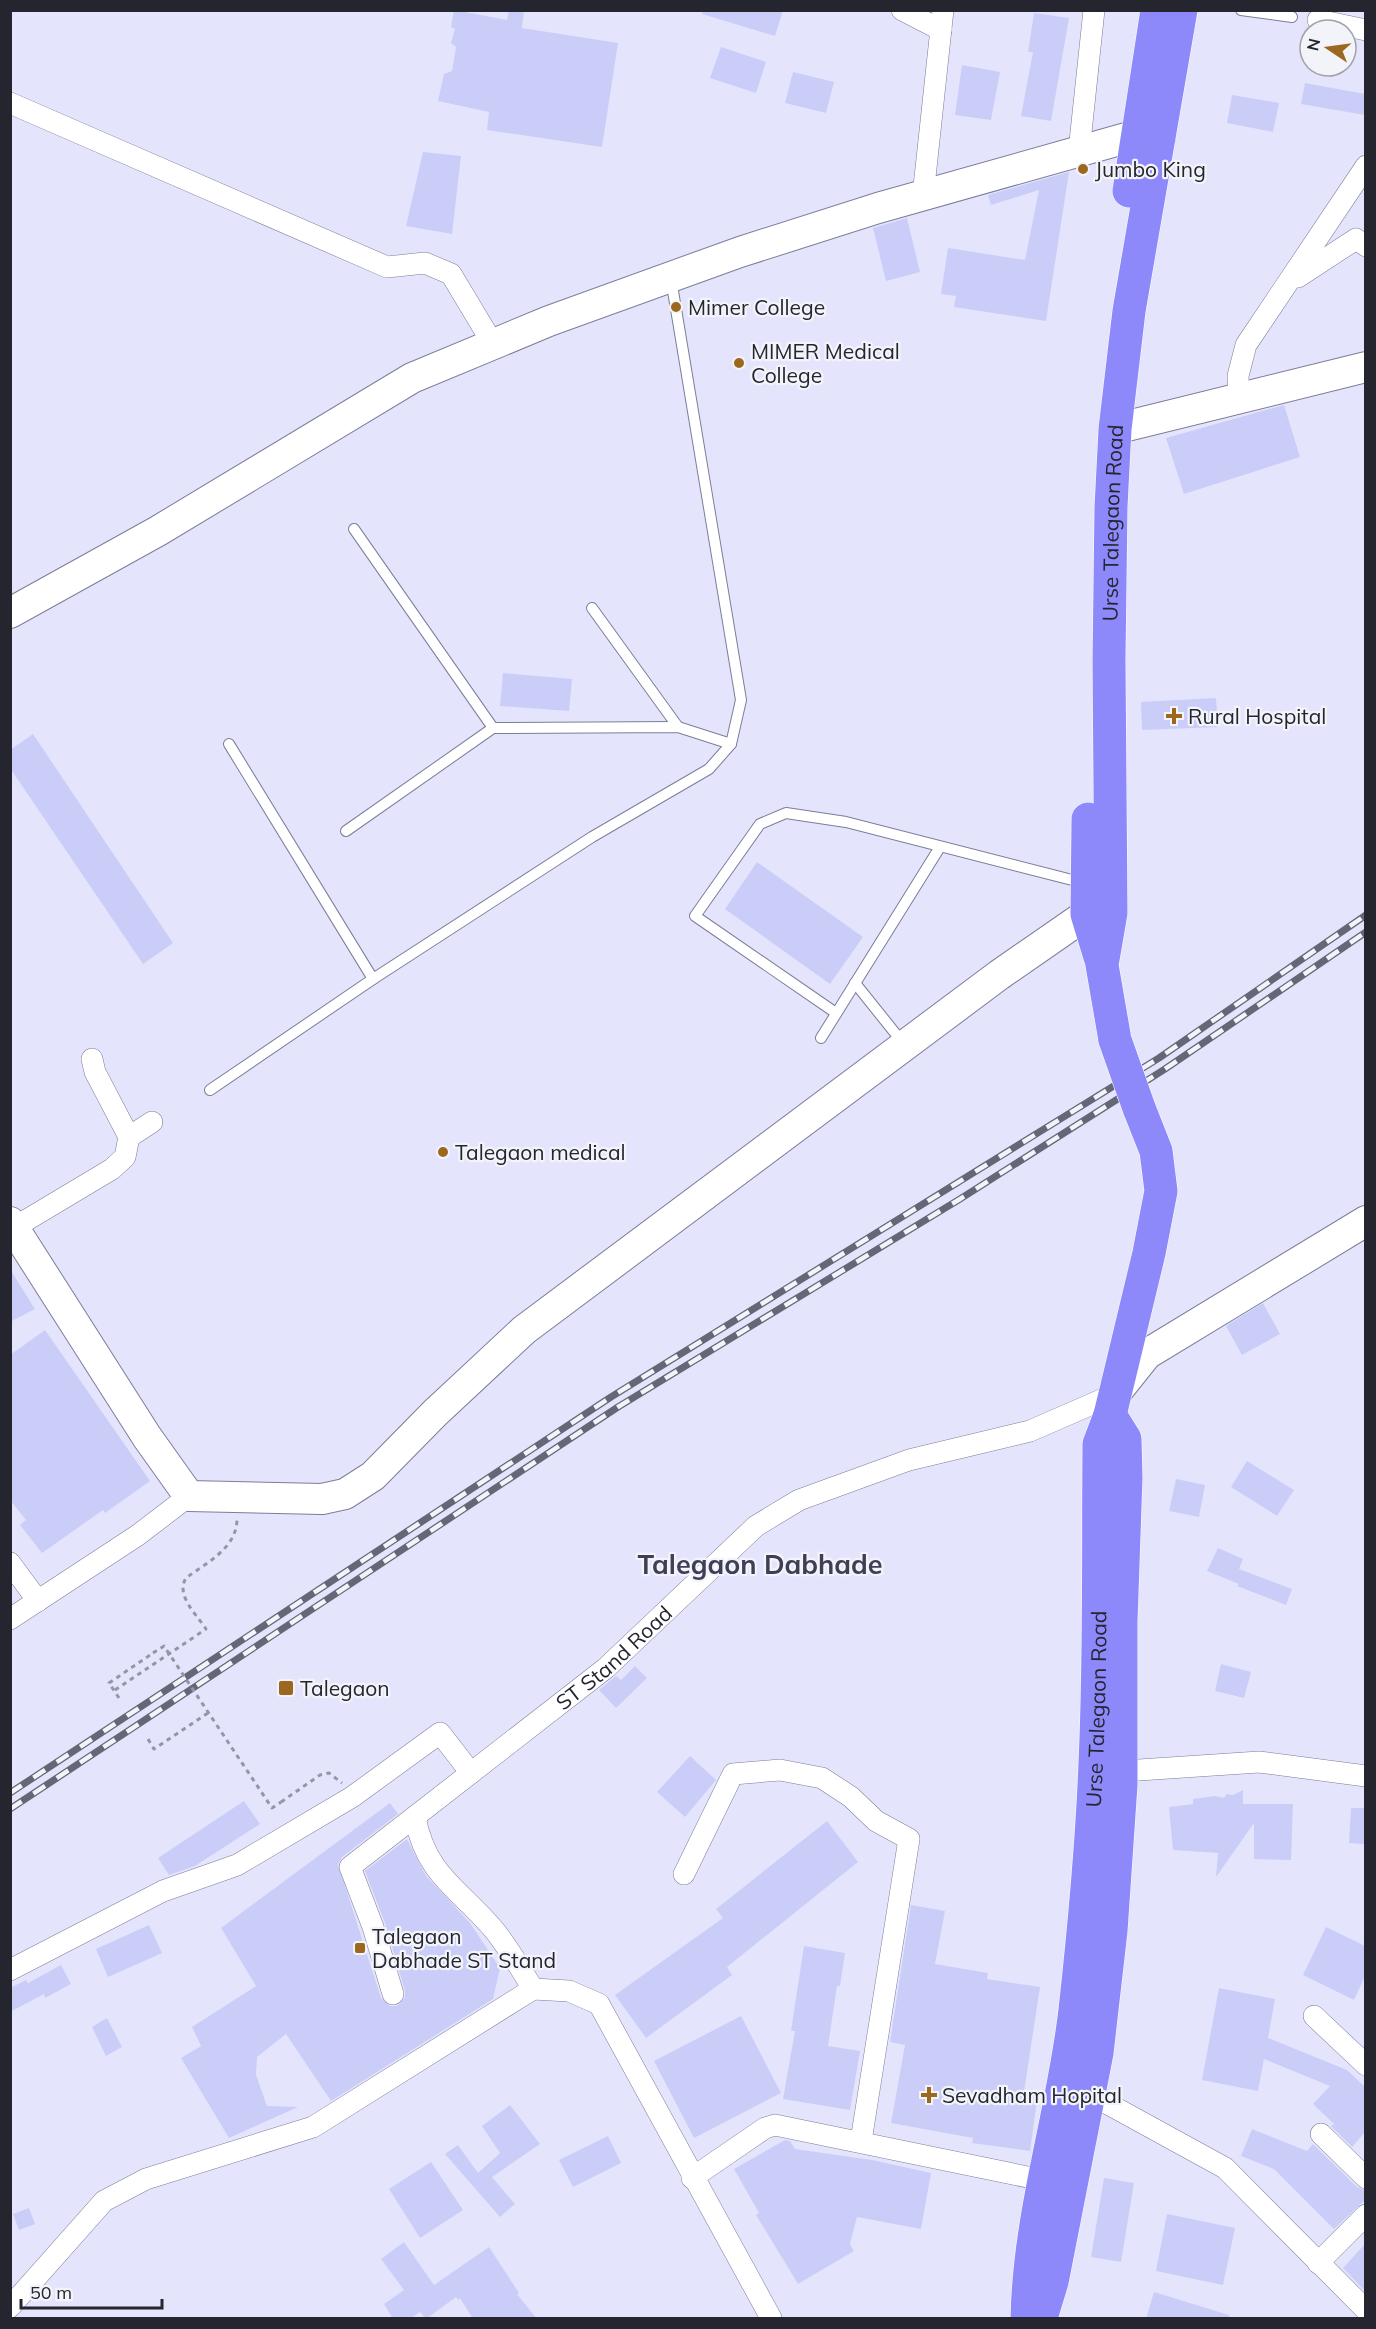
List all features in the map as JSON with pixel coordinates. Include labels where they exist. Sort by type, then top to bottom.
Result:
[{"type":"highway","name":"Urse Talegaon Road","points":[[1102,965],[1111,913],[1110,566],[1116,429],[1149,136],[1157,10]]},
{"type":"highway","name":"Urse Talegaon Road","points":[[1027,2319],[1028,2278],[1042,2180],[1066,2076],[1084,1922],[1108,1772],[1099,1444],[1117,1416],[1161,1191],[1155,1151],[1115,1040],[1102,965],[1087,899],[1092,459],[1101,371],[1149,136],[1181,10]]},
{"type":"highway","points":[[1041,2319],[1052,2282],[1097,2054],[1111,1931],[1108,1772]]},
{"type":"street","points":[[903,10],[942,20],[923,196]]},
{"type":"street","points":[[1079,151],[1094,10]]},
{"type":"street","points":[[10,103],[387,267],[425,263],[452,274],[493,344]]},
{"type":"street","points":[[10,613],[158,531],[412,378],[493,344],[549,321],[671,279],[740,252],[1079,151],[1149,136]]},
{"type":"street","points":[[1239,401],[1238,376],[1246,345],[1365,166]]},
{"type":"street","points":[[1290,282],[1356,239],[1365,246]]},
{"type":"street","points":[[1116,429],[1239,401],[1365,367]]},
{"type":"street","points":[[10,1619],[138,1535],[189,1496],[322,1499],[345,1494],[373,1476],[435,1413],[524,1330],[999,975],[1087,899]]},
{"type":"street","points":[[92,1059],[95,1072],[129,1137],[124,1157],[112,1169],[12,1226],[147,1437],[189,1496]]},
{"type":"street","points":[[129,1137],[152,1122]]},
{"type":"street","points":[[1117,1416],[1146,1354],[1365,1221]]},
{"type":"street","name":"ST Stand Road","points":[[393,1994],[373,1927],[350,1867],[606,1668],[756,1526],[799,1500],[909,1460],[1030,1431],[1117,1416]]},
{"type":"street","points":[[10,1563],[38,1601]]},
{"type":"street","points":[[10,1970],[163,1891],[237,1865],[352,1797],[440,1733],[471,1773]]},
{"type":"street","points":[[1108,1772],[1260,1762],[1365,1776]]},
{"type":"street","points":[[684,1874],[733,1774],[780,1770],[822,1778],[851,1797],[876,1821],[909,1839],[861,2141]]},
{"type":"street","points":[[415,1817],[419,1838],[432,1865],[494,1931],[533,1989]]},
{"type":"street","points":[[10,2307],[104,2201],[146,2179],[313,2127],[533,1989],[569,1991],[599,2004],[771,2319]]},
{"type":"street","points":[[1314,2016],[1365,2065]]},
{"type":"street","points":[[1090,2094],[1225,2168],[1365,2310]]},
{"type":"street","points":[[692,2178],[765,2128],[775,2125],[1042,2180]]},
{"type":"street","points":[[1321,2134],[1365,2178]]},
{"type":"street","points":[[1318,2262],[1365,2215]]},
{"type":"lane","points":[[1241,10],[1292,17]]},
{"type":"lane","points":[[210,1090],[372,979],[592,837],[709,769],[731,744],[741,700],[671,279]]},
{"type":"lane","points":[[354,529],[493,728]]},
{"type":"lane","points":[[592,608],[678,727]]},
{"type":"lane","points":[[346,831],[493,728],[678,727],[731,744]]},
{"type":"lane","points":[[229,744],[372,979]]},
{"type":"lane","points":[[836,1013],[695,916],[760,824],[786,813],[846,822],[940,847],[1087,899]]},
{"type":"lane","points":[[821,1038],[940,847]]},
{"type":"lane","points":[[855,983],[905,1046]]},
{"type":"path","points":[[114,1690],[206,1629],[182,1594],[181,1585],[186,1578],[229,1545],[237,1524],[237,1497]]},
{"type":"path","points":[[119,1698],[109,1683],[164,1646],[272,1808],[320,1775]]},
{"type":"path","points":[[148,1739],[154,1749],[208,1713]]},
{"type":"building","points":[[454,10],[507,20],[509,10],[524,10],[522,28],[618,43],[602,147],[487,130],[489,112],[438,101],[444,74],[452,71],[456,47],[451,43],[455,29],[451,27]]},
{"type":"building","points":[[703,10],[783,10],[775,36],[702,14]]},
{"type":"building","points":[[1034,13],[1069,18],[1051,121],[1021,116],[1033,52],[1028,52]]},
{"type":"building","points":[[721,47],[766,62],[756,93],[710,78]]},
{"type":"building","points":[[962,65],[1000,72],[991,120],[955,115]]},
{"type":"building","points":[[793,72],[834,82],[826,113],[785,103]]},
{"type":"building","points":[[1305,83],[1365,94],[1365,115],[1301,104]]},
{"type":"building","points":[[1232,95],[1279,103],[1273,132],[1227,123]]},
{"type":"building","points":[[423,152],[461,156],[452,234],[406,226]]},
{"type":"building","points":[[1069,172],[1046,321],[954,307],[956,296],[941,294],[948,248],[1025,260],[1039,190],[991,205],[988,195]]},
{"type":"building","points":[[907,218],[920,272],[886,281],[873,228]]},
{"type":"building","points":[[1284,405],[1300,457],[1184,494],[1166,438]]},
{"type":"building","points":[[503,673],[572,679],[569,711],[500,706]]},
{"type":"building","points":[[1216,698],[1218,727],[1142,730],[1141,702]]},
{"type":"building","points":[[33,734],[173,943],[143,964],[10,768],[10,750]]},
{"type":"building","points":[[757,862],[863,937],[830,984],[725,909]]},
{"type":"building","points":[[10,1269],[35,1309],[10,1322]]},
{"type":"building","points":[[1263,1303],[1280,1334],[1242,1355],[1226,1326]]},
{"type":"building","points":[[45,1330],[150,1481],[105,1513],[103,1510],[42,1553],[20,1525],[26,1520],[10,1500],[10,1355]]},
{"type":"building","points":[[1247,1461],[1294,1490],[1277,1516],[1231,1487]]},
{"type":"building","points":[[1176,1479],[1205,1485],[1199,1517],[1169,1511]]},
{"type":"building","points":[[1218,1548],[1243,1559],[1239,1569],[1292,1589],[1286,1605],[1237,1586],[1239,1584],[1207,1571]]},
{"type":"building","points":[[1221,1664],[1251,1672],[1244,1698],[1215,1691]]},
{"type":"building","points":[[635,1666],[647,1678],[616,1708],[599,1690],[616,1676],[621,1680]]},
{"type":"building","points":[[690,1756],[716,1780],[685,1817],[657,1792]]},
{"type":"building","points":[[1243,1790],[1243,1804],[1293,1804],[1291,1860],[1254,1859],[1254,1823],[1216,1877],[1218,1853],[1173,1850],[1169,1807],[1193,1804],[1193,1799],[1215,1796],[1224,1798],[1227,1794],[1233,1795]]},
{"type":"building","points":[[244,1801],[260,1824],[195,1866],[169,1875],[158,1858]]},
{"type":"building","name":"Talegaon Dabhade ST Stand","points":[[390,1803],[398,1814],[342,1857],[338,1864],[381,1998],[390,2006],[397,2006],[405,1998],[405,1991],[385,1923],[365,1871],[407,1839],[426,1876],[470,1923],[500,1968],[493,1999],[331,2101],[286,2034],[257,2057],[256,2075],[267,2106],[298,2107],[229,2138],[181,2058],[201,2046],[192,2027],[256,1986],[221,1928]]},
{"type":"building","points":[[1351,1808],[1365,1808],[1365,1844],[1349,1843]]},
{"type":"building","points":[[827,1821],[858,1862],[727,1967],[732,1975],[646,2038],[615,1995],[723,1918],[716,1909]]},
{"type":"building","points":[[911,1905],[945,1911],[935,1964],[988,1973],[987,1979],[1040,1987],[1024,2092],[1038,2094],[1030,2151],[972,2143],[973,2138],[891,2123],[905,2045],[890,2042]]},
{"type":"building","points":[[149,1925],[162,1953],[108,1977],[96,1949]]},
{"type":"building","points":[[1326,1927],[1365,1946],[1365,1976],[1354,2000],[1303,1975]]},
{"type":"building","points":[[804,1946],[845,1953],[840,1986],[837,1986],[828,2046],[860,2051],[850,2110],[783,2099],[795,2031],[791,2031]]},
{"type":"building","points":[[61,1965],[71,1984],[45,1998],[44,1994],[10,2012],[10,1988],[26,1980],[28,1983]]},
{"type":"building","points":[[1219,1988],[1275,1999],[1268,2038],[1347,2070],[1365,2087],[1365,2132],[1352,2147],[1331,2126],[1334,2124],[1313,2104],[1330,2086],[1264,2059],[1258,2091],[1202,2080]]},
{"type":"building","points":[[741,2016],[781,2093],[694,2138],[654,2061]]},
{"type":"building","points":[[107,2018],[122,2047],[106,2056],[92,2027]]},
{"type":"building","points":[[510,2105],[540,2144],[492,2177],[515,2204],[500,2217],[445,2154],[458,2145],[478,2173],[500,2153],[482,2126]]},
{"type":"building","points":[[1252,2129],[1307,2151],[1313,2144],[1357,2187],[1365,2190],[1365,2200],[1334,2229],[1274,2169],[1241,2156]]},
{"type":"building","points":[[608,2136],[621,2163],[573,2187],[559,2160]]},
{"type":"building","points":[[785,2140],[790,2141],[795,2149],[872,2160],[931,2173],[921,2229],[857,2217],[850,2244],[854,2251],[798,2284],[756,2215],[759,2213],[734,2169]]},
{"type":"building","points":[[431,2162],[463,2210],[420,2238],[389,2189]]},
{"type":"building","points":[[1104,2178],[1134,2183],[1121,2262],[1091,2257]]},
{"type":"building","points":[[29,2208],[35,2224],[19,2230],[13,2214]]},
{"type":"building","points":[[1167,2214],[1235,2228],[1223,2285],[1156,2271]]},
{"type":"building","points":[[404,2242],[434,2285],[489,2247],[519,2293],[517,2294],[537,2319],[473,2319],[460,2298],[458,2300],[456,2297],[426,2319],[420,2312],[410,2319],[393,2319],[384,2304],[404,2290],[381,2259]]},
{"type":"building","points":[[1365,2244],[1365,2291],[1343,2268]]},
{"type":"building","points":[[1154,2292],[1229,2315],[1229,2319],[1146,2319]]},
{"type":"railway","points":[[10,1793],[611,1397],[1159,1058],[1366,915]]},
{"type":"railway","points":[[10,1809],[618,1407],[960,1199],[1165,1069],[1366,932]]},
{"type":"place","name":"Jumbo King","points":[[1083,169]]},
{"type":"place","name":"Mimer College","points":[[676,307]]},
{"type":"place","name":"MIMER Medical College","points":[[739,363]]},
{"type":"place","name":"Rural Hospital","points":[[1174,716]]},
{"type":"place","name":"Talegaon medical","points":[[443,1152]]},
{"type":"place","name":"Talegaon","points":[[286,1688]]},
{"type":"place","name":"Talegaon Dabhade ST Stand","points":[[360,1948]]},
{"type":"place","name":"Sevadham Hopital","points":[[929,2095]]},
{"type":"district","name":"Talegaon Dabhade","points":[[760,1564]]}]
